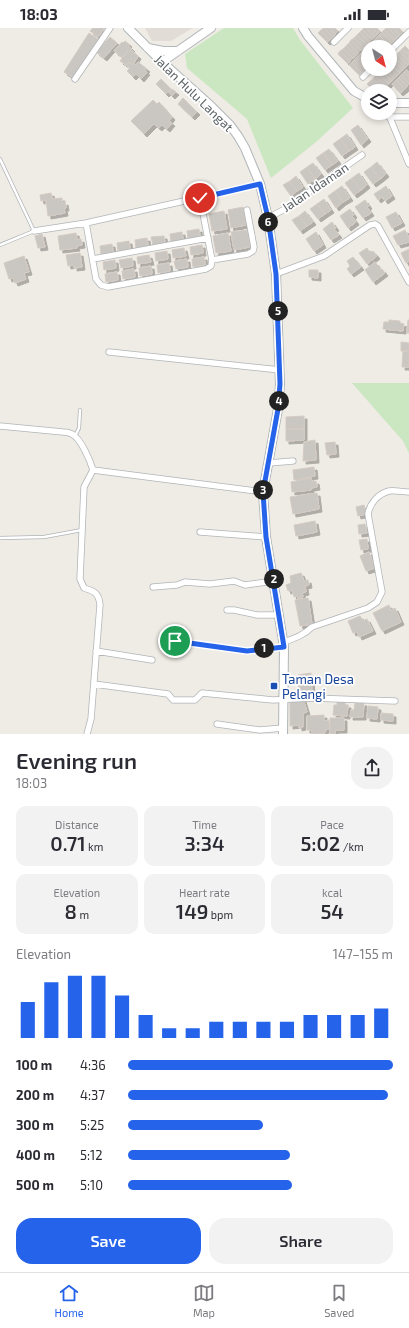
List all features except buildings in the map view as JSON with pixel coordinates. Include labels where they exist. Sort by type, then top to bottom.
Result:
[{"type":"main road","name":"Jalan Hulu Langat","points":[[128,28],[162,62],[230,125],[245,148],[260,184],[268,218],[276,274],[280,370],[278,409],[263,492],[266,537],[284,644],[283,731]]},
{"type":"main road","points":[[162,62],[211,28]]},
{"type":"main road","points":[[303,28],[354,91],[361,95]]},
{"type":"main road","points":[[148,48],[163,51],[178,51]]},
{"type":"main road","points":[[397,103],[409,102]]},
{"type":"street","points":[[75,79],[110,28]]},
{"type":"street","points":[[334,42],[348,28]]},
{"type":"street","points":[[397,44],[409,32]]},
{"type":"street","points":[[397,116],[409,117]]},
{"type":"street","points":[[390,120],[409,164]]},
{"type":"street","name":"Jalan Idaman","points":[[268,218],[283,210],[362,155]]},
{"type":"street","points":[[34,231],[86,223],[260,184]]},
{"type":"street","points":[[86,223],[96,279],[101,285],[108,286],[206,269],[211,266],[212,260],[200,198]]},
{"type":"street","points":[[212,260],[248,254],[253,251],[254,247],[247,210]]},
{"type":"street","points":[[276,274],[324,256],[370,225],[375,224],[378,226],[409,282]]},
{"type":"street","points":[[93,259],[208,238]]},
{"type":"street","points":[[109,352],[280,370]]},
{"type":"street","points":[[0,426],[72,434],[78,439],[93,470],[84,486],[80,582],[84,588],[98,594],[100,605],[90,725],[87,734]]},
{"type":"street","points":[[269,463],[293,461]]},
{"type":"street","points":[[93,470],[263,492]]},
{"type":"street","points":[[175,641],[247,651],[284,644],[307,632],[312,627],[368,608],[377,602],[382,592],[368,514],[369,507],[381,495],[390,491],[409,492]]},
{"type":"street","points":[[200,532],[266,537]]},
{"type":"street","points":[[153,587],[177,586],[185,582],[210,584],[234,581],[245,585],[274,581]]},
{"type":"street","points":[[227,610],[257,615],[280,615]]},
{"type":"street","points":[[96,651],[152,660]]},
{"type":"street","points":[[94,684],[168,694],[173,700],[195,700],[202,693],[255,698],[395,701]]},
{"type":"street","points":[[217,724],[256,732],[283,731]]},
{"type":"lane","points":[[0,159],[34,231],[0,245]]},
{"type":"lane","points":[[75,436],[79,428],[80,410]]},
{"type":"lane","points":[[0,538],[44,537],[82,530]]},
{"type":"shaded area","points":[[145,28],[193,28],[171,41],[152,41]]},
{"type":"green space","points":[[224,28],[293,28],[300,40],[353,108],[316,142],[271,178],[247,119],[187,68],[185,54]]},
{"type":"green space","points":[[352,383],[409,383],[409,453],[403,441]]},
{"type":"place","name":"Taman Desa Pelangi","points":[[274,686]]},
{"type":"route","points":[[175,641],[247,651],[284,647],[276,589],[266,537],[263,492],[278,409],[280,384],[276,274],[268,218],[260,184],[200,198]]}]
